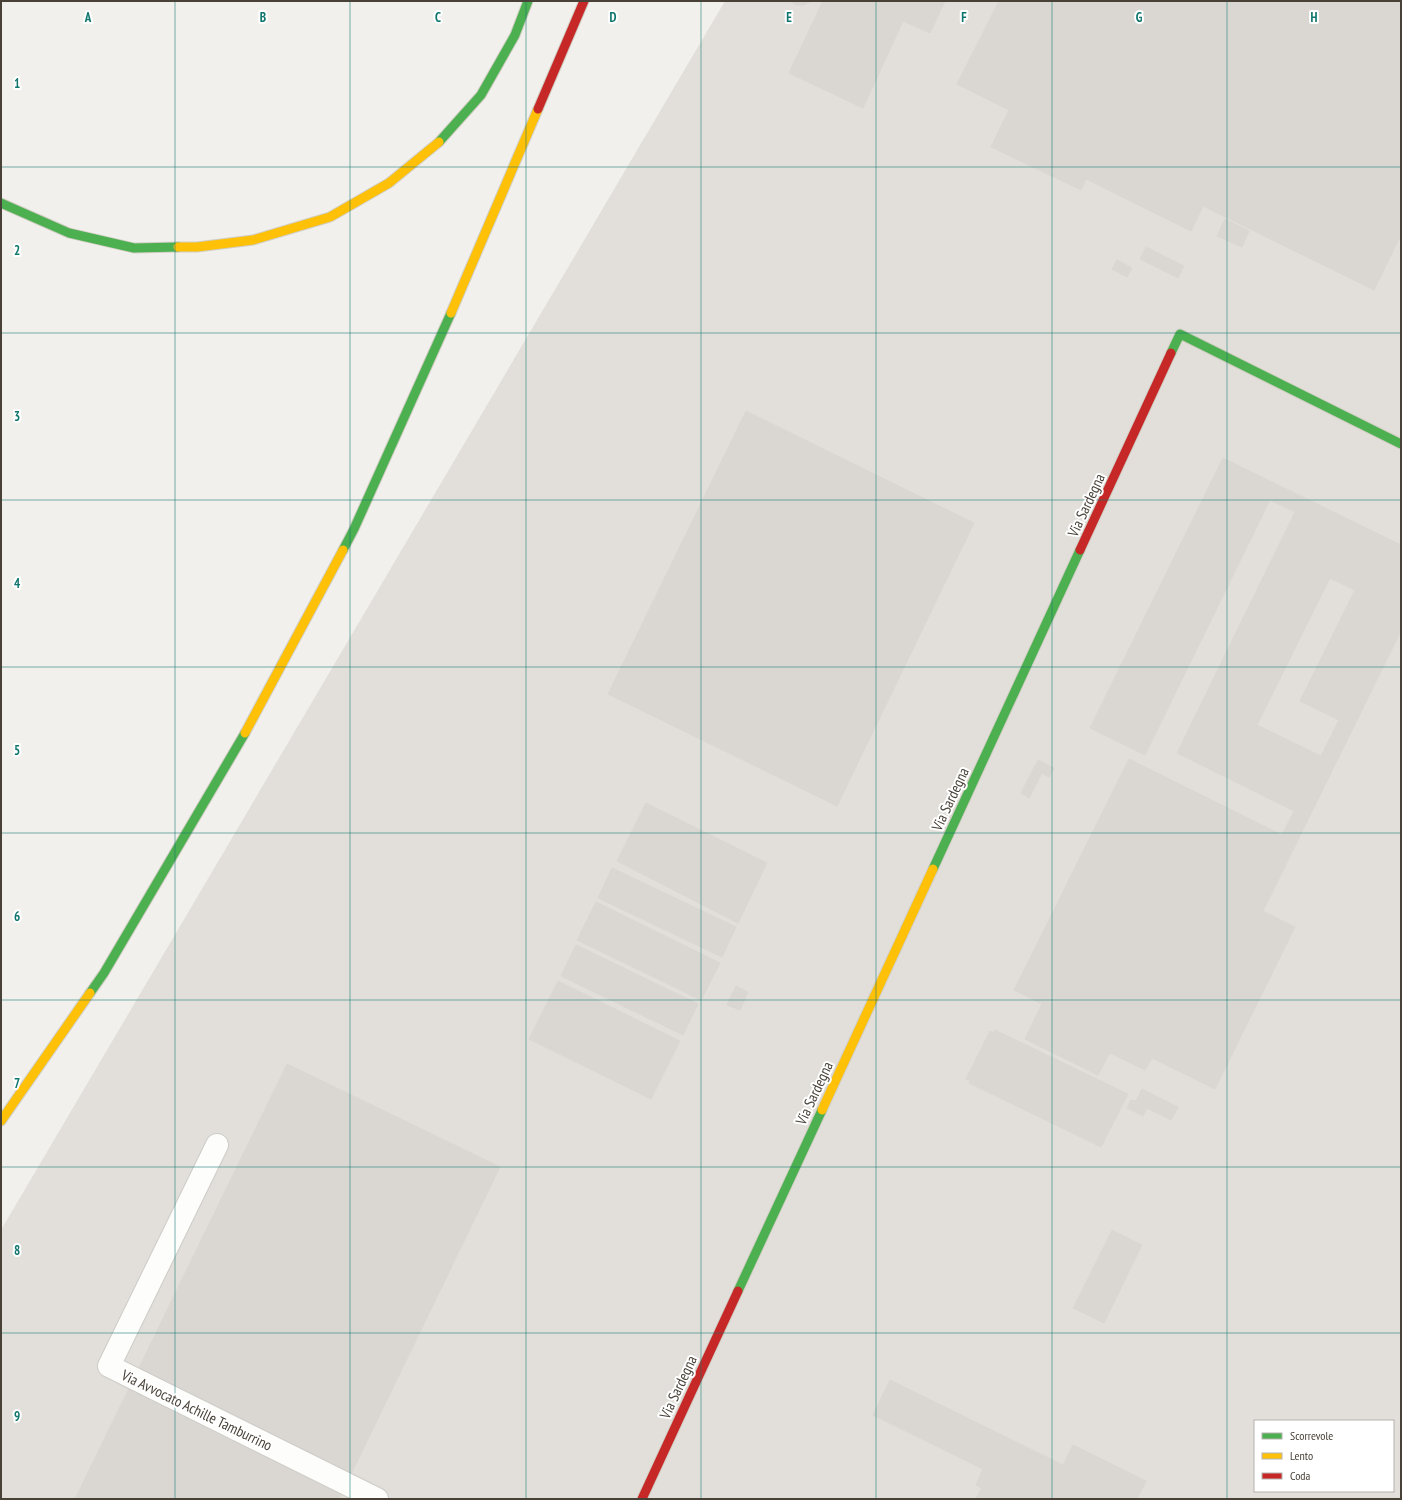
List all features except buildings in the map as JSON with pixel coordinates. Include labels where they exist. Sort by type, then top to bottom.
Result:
[{"type":"main road","points":[[1,203],[69,233],[134,248],[197,247],[253,240],[330,217],[389,183],[440,140],[482,95],[516,35],[528,1]]},
{"type":"main road","points":[[1,1121],[104,973],[257,712],[354,529],[445,327],[584,1]]},
{"type":"main road","points":[[1,196],[17,210]]},
{"type":"main road","name":"Via Sardegna","points":[[642,1499],[1180,334],[1401,444]]},
{"type":"street","name":"Via Avvocato Achille Tamburrino","points":[[217,1145],[109,1366],[377,1499]]},
{"type":"shaded area","points":[[725,1],[1401,1],[1401,1499],[1,1499],[1,1230]]},
{"type":"traffic: fast","points":[[439,142],[481,95],[515,35],[528,1]]},
{"type":"traffic: fast","points":[[1,203],[69,233],[134,248],[178,247]]},
{"type":"traffic: fast","points":[[343,550],[354,529],[451,313]]},
{"type":"traffic: fast","points":[[1171,353],[1180,334],[1401,444]]},
{"type":"traffic: fast","points":[[933,869],[1080,550]]},
{"type":"traffic: fast","points":[[90,993],[104,973],[245,733]]},
{"type":"traffic: fast","points":[[738,1291],[822,1110]]},
{"type":"traffic: slow","points":[[451,313],[538,109]]},
{"type":"traffic: slow","points":[[178,247],[197,247],[253,240],[330,217],[389,183],[439,142]]},
{"type":"traffic: slow","points":[[245,733],[343,550]]},
{"type":"traffic: slow","points":[[822,1110],[933,869]]},
{"type":"traffic: slow","points":[[1,1121],[90,993]]},
{"type":"traffic: jam","points":[[538,109],[584,1]]},
{"type":"traffic: jam","points":[[1080,550],[1171,353]]},
{"type":"traffic: jam","points":[[642,1499],[738,1291]]}]
